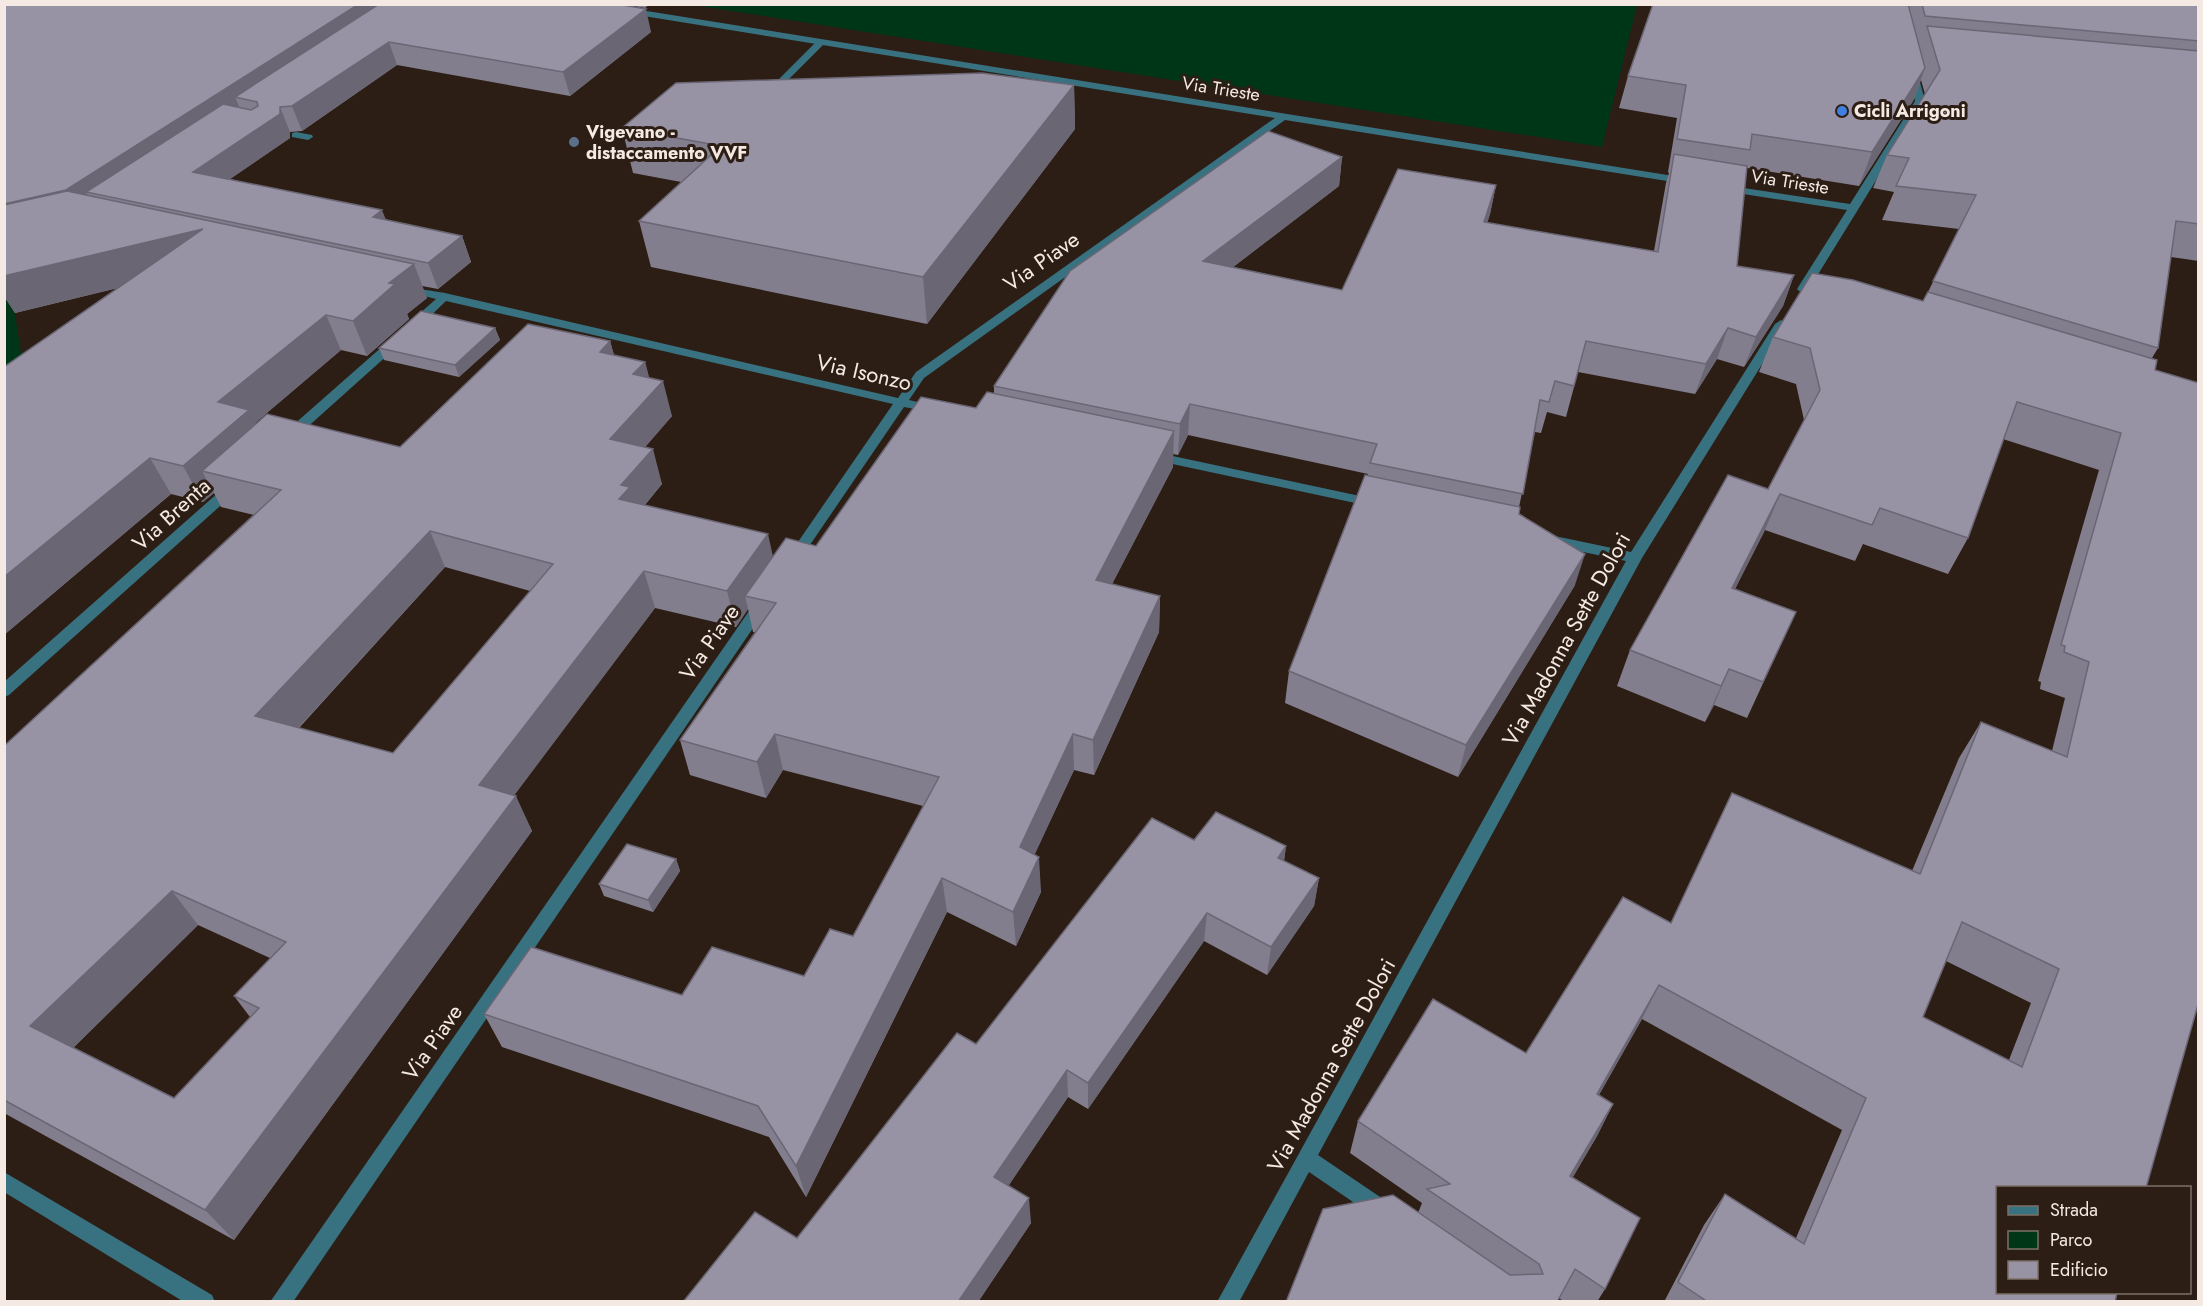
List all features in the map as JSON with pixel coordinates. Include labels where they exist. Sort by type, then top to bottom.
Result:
[{"type":"street","name":"Via Trieste","points":[[621,10],[1698,183]]},
{"type":"street","points":[[760,105],[821,42]]},
{"type":"street","name":"Via Madonna Sette Dolori","points":[[1227,1302],[1635,558],[1802,296],[1852,208],[1920,101],[1907,52]]},
{"type":"street","name":"Via Piave","points":[[786,569],[920,375],[1284,116]]},
{"type":"street","points":[[296,135],[308,137]]},
{"type":"street","name":"Via Trieste","points":[[1710,185],[1852,208]]},
{"type":"street","name":"Via Isonzo","points":[[387,284],[948,413]]},
{"type":"street","points":[[278,446],[445,296]]},
{"type":"street","points":[[1146,454],[1390,506]]},
{"type":"street","name":"Via Brenta","points":[[4,691],[243,478]]},
{"type":"street","points":[[1542,538],[1635,558]]},
{"type":"street","name":"Via Piave","points":[[280,1302],[773,588]]},
{"type":"street","points":[[1306,1158],[1401,1223]]},
{"type":"street","points":[[4,1181],[205,1302]]},
{"type":"green space","points":[[693,5],[1637,5],[1602,147]]},
{"type":"green space","points":[[7,265],[28,396],[5,413],[4,266]]},
{"type":"building","points":[[4,4],[359,4],[66,190],[4,204]]},
{"type":"building","points":[[379,4],[617,4],[646,9],[563,72],[389,42],[292,106],[280,107],[280,114],[193,172],[382,210],[373,217],[462,236],[428,263],[86,192],[223,104],[251,110],[258,106],[257,102],[235,97]]},
{"type":"building","points":[[1653,4],[1908,4],[1925,68],[1872,152],[1752,134],[1750,150],[1677,139],[1686,85],[1628,76]]},
{"type":"building","points":[[1922,4],[2199,4],[2199,41],[1925,16]]},
{"type":"building","points":[[1927,26],[2199,51],[2199,224],[2176,221],[2158,348],[1933,281],[1976,195],[1896,186],[1909,158],[1887,155],[1940,70]]},
{"type":"building","points":[[982,73],[1074,85],[923,277],[639,221],[721,146],[622,128],[676,83]]},
{"type":"building","points":[[1268,131],[1342,157],[1203,261],[1342,290],[1398,169],[1496,185],[1484,222],[1658,252],[1674,154],[1747,166],[1737,266],[1794,275],[1756,337],[1728,328],[1706,364],[1586,341],[1574,386],[1555,381],[1549,402],[1540,400],[1523,494],[1370,463],[1377,444],[1190,404],[1180,424],[994,386],[1070,271]]},
{"type":"building","points":[[67,191],[414,264],[389,283],[395,284],[353,321],[326,315],[218,402],[249,410],[183,466],[150,458],[4,577],[4,367],[203,229],[4,276],[4,205]]},
{"type":"building","points":[[1812,273],[1853,280],[1923,301],[1928,292],[2157,360],[2155,370],[2199,383],[2199,1001],[2147,1186],[1996,1186],[1996,1294],[2117,1294],[2115,1302],[1708,1302],[1678,1282],[1725,1194],[1804,1244],[1866,1098],[1659,985],[1597,1094],[1613,1104],[1570,1176],[1640,1218],[1605,1289],[1575,1269],[1557,1302],[1286,1302],[1323,1209],[1393,1195],[1510,1275],[1543,1274],[1539,1264],[1427,1189],[1450,1184],[1358,1121],[1433,999],[1526,1053],[1623,897],[1671,923],[1732,793],[1920,874],[1981,722],[2067,757],[2089,662],[2064,652],[2065,646],[2061,645],[2121,433],[2017,402],[1968,538],[1880,508],[1872,525],[1780,494],[1732,588],[1796,612],[1763,682],[1729,669],[1721,686],[1630,650],[1728,475],[1768,489],[1820,390],[1810,348],[1773,337]],"holes":[[[1962,922],[2059,969],[2022,1067],[1923,1017]]]},
{"type":"building","points":[[421,311],[495,328],[455,365],[379,348]]},
{"type":"building","points":[[528,324],[610,341],[600,352],[645,362],[633,374],[663,381],[610,439],[653,449],[621,485],[630,487],[619,499],[768,534],[727,591],[644,571],[479,785],[516,796],[205,1210],[4,1100],[4,746],[281,490],[202,471],[267,414],[400,447]],"holes":[[[430,531],[553,564],[393,753],[255,716]],[[172,891],[286,942],[234,996],[259,1008],[174,1098],[30,1026]]]},
{"type":"building","points":[[987,392],[1174,431],[1096,580],[1160,596],[1093,740],[1073,734],[1020,847],[1039,857],[1013,912],[942,878],[796,1166],[758,1106],[484,1014],[531,947],[682,995],[712,947],[804,976],[830,929],[853,936],[939,777],[775,734],[757,762],[680,740],[776,603],[745,596],[786,538],[816,546],[921,397],[976,408]]},
{"type":"building","points":[[1365,475],[1520,507],[1519,514],[1585,554],[1466,745],[1289,671]]},
{"type":"building","points":[[1216,812],[1286,846],[1278,858],[1319,878],[1271,947],[1207,913],[1088,1083],[1067,1070],[994,1177],[1029,1198],[958,1302],[683,1302],[755,1212],[797,1238],[957,1033],[976,1044],[1152,818],[1194,840]]},
{"type":"building","points":[[627,844],[676,859],[648,900],[599,884]]},
{"type":"place","name":"Cicli Arrigoni","points":[[1842,111]]},
{"type":"place","name":"Vigevano - distaccamento VVF","points":[[574,142]]}]
